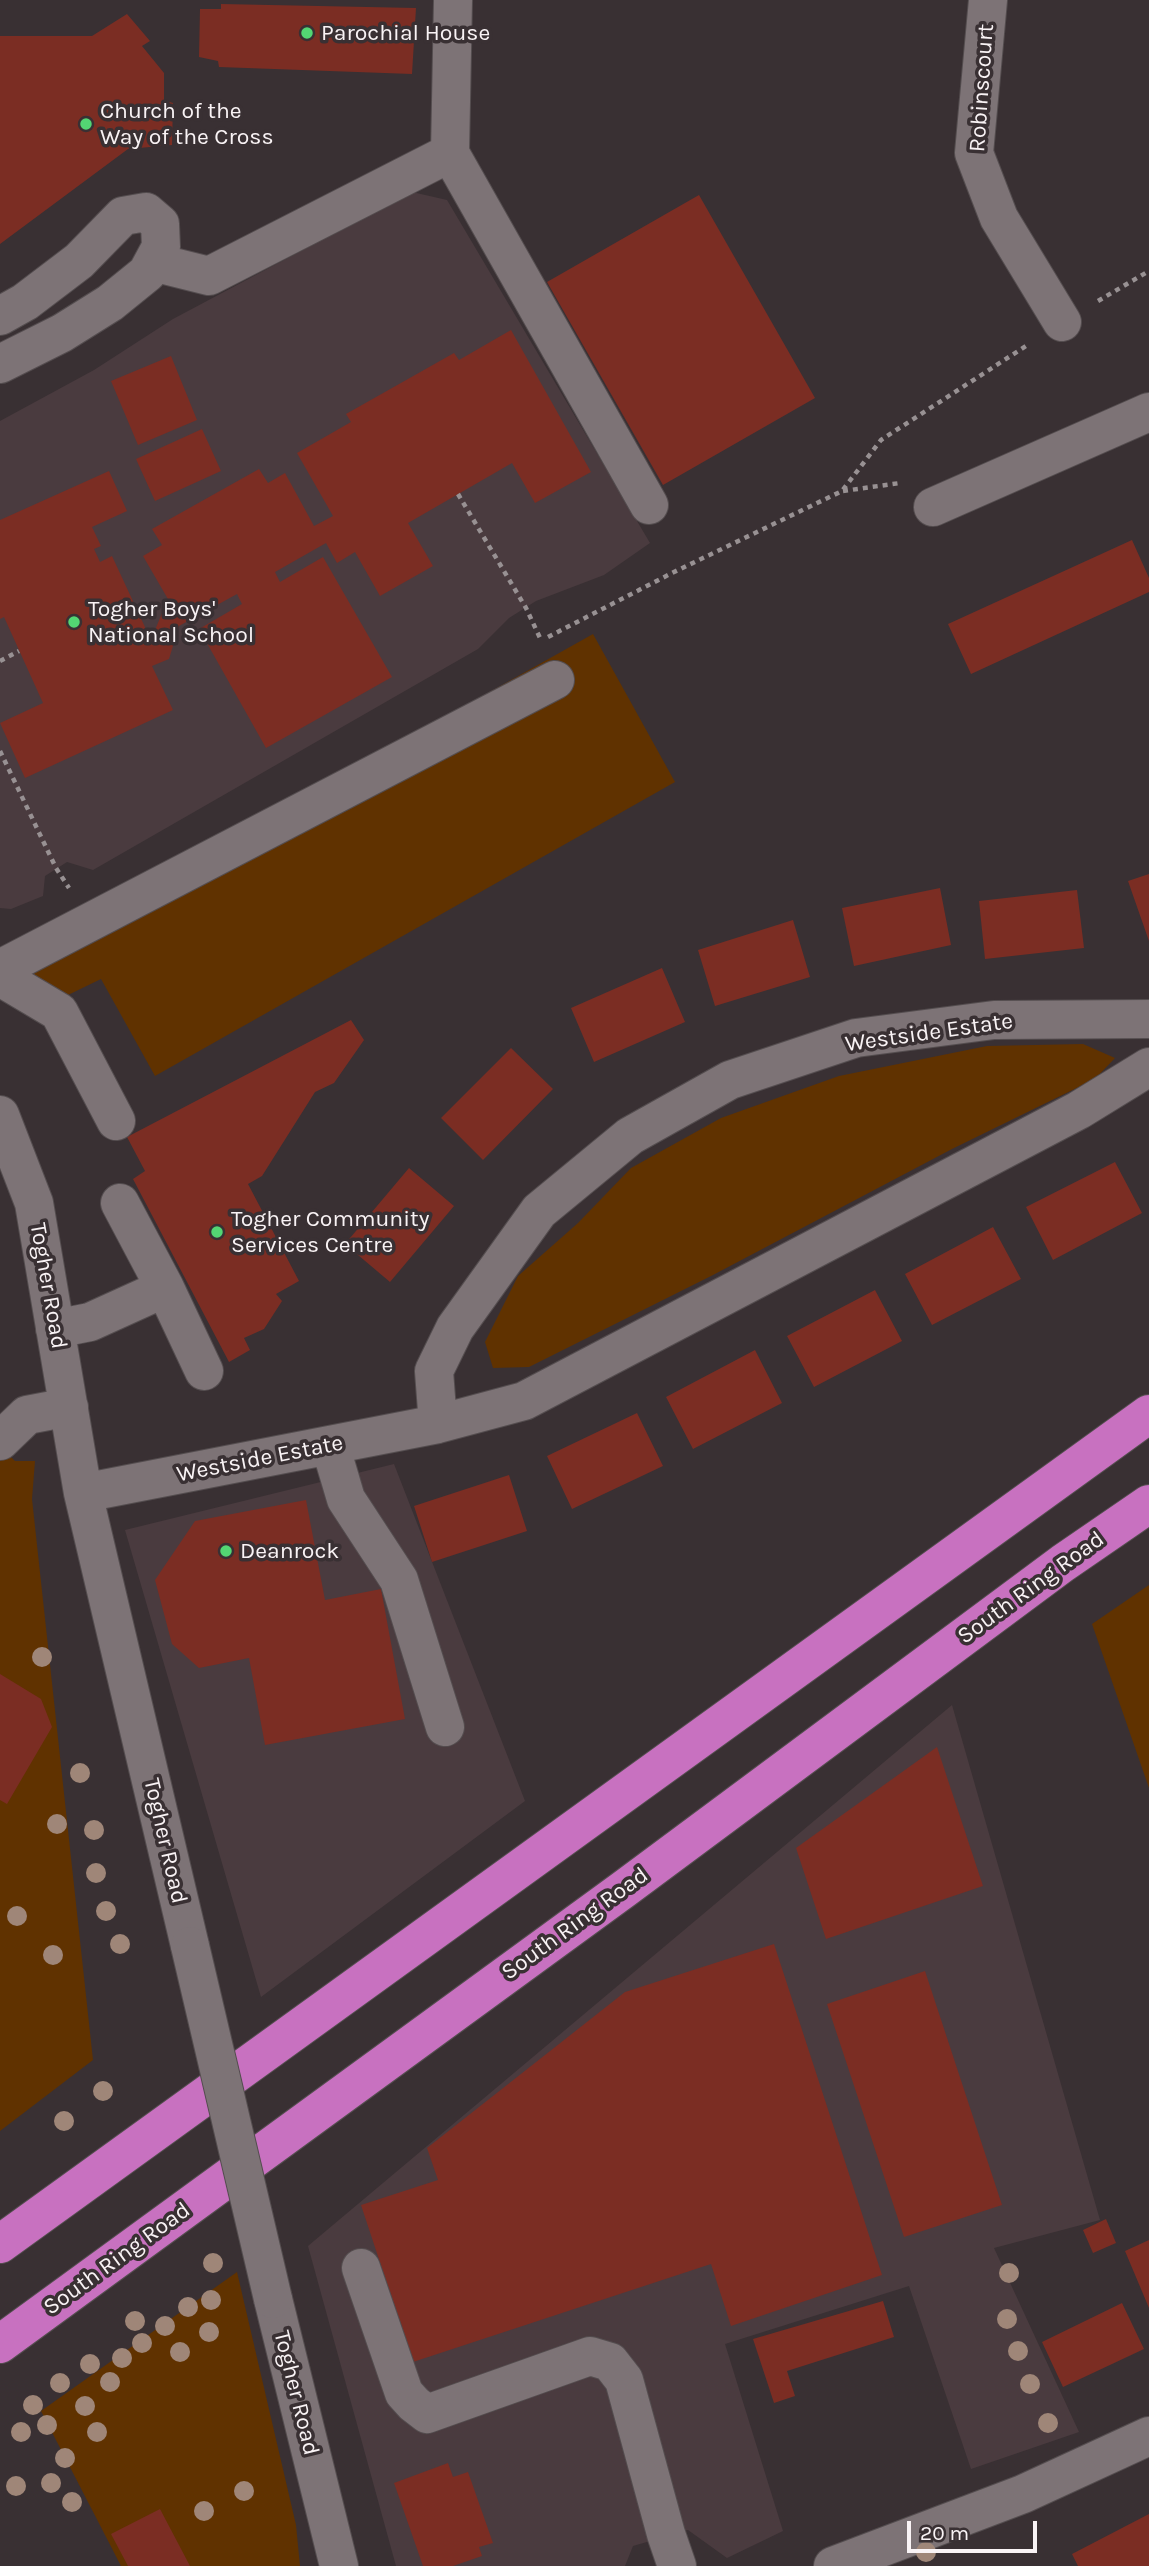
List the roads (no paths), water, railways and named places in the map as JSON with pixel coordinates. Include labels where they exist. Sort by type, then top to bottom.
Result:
[{"type":"highway","points":[[0,2244],[1149,1414]]},
{"type":"highway","name":"South Ring Road","points":[[0,2344],[635,1881],[1063,1563],[1149,1504]]},
{"type":"street","points":[[453,0],[450,153],[649,505]]},
{"type":"street","name":"Robinscourt","points":[[988,0],[974,153],[999,218],[1062,322]]},
{"type":"street","points":[[153,262],[209,276],[450,153]]},
{"type":"street","points":[[0,316],[25,302],[79,261],[123,216],[146,212],[160,224],[161,247],[147,273],[110,303],[62,333],[0,364]]},
{"type":"street","points":[[933,507],[1149,412]]},
{"type":"street","points":[[0,969],[555,680]]},
{"type":"street","points":[[0,977],[59,1012],[116,1121]]},
{"type":"street","name":"Westside Estate","points":[[438,1424],[434,1371],[455,1328],[539,1211],[630,1136],[730,1080],[856,1038],[994,1020],[1149,1019]]},
{"type":"street","name":"Westside Estate","points":[[83,1493],[438,1424],[524,1401],[1079,1110],[1149,1067]]},
{"type":"street","name":"Togher Road","points":[[0,1115],[34,1203],[83,1493],[338,2566]]},
{"type":"street","points":[[120,1203],[165,1288],[204,1371]]},
{"type":"street","points":[[55,1329],[90,1322],[165,1288]]},
{"type":"street","points":[[0,1441],[27,1415],[68,1407]]},
{"type":"street","points":[[330,1445],[346,1499],[399,1580],[445,1727]]},
{"type":"street","points":[[361,2268],[404,2393],[427,2414],[590,2356],[610,2362],[624,2380],[677,2566]]},
{"type":"street","points":[[833,2566],[1023,2494],[1149,2436]]},
{"type":"place","name":"Parochial House","points":[[307,33]]},
{"type":"place","name":"Church of the Way of the Cross","points":[[86,124]]},
{"type":"place","name":"Togher Boys' National School","points":[[74,622]]},
{"type":"place","name":"Togher Community Services Centre","points":[[217,1232]]},
{"type":"place","name":"Deanrock","points":[[226,1551]]}]
